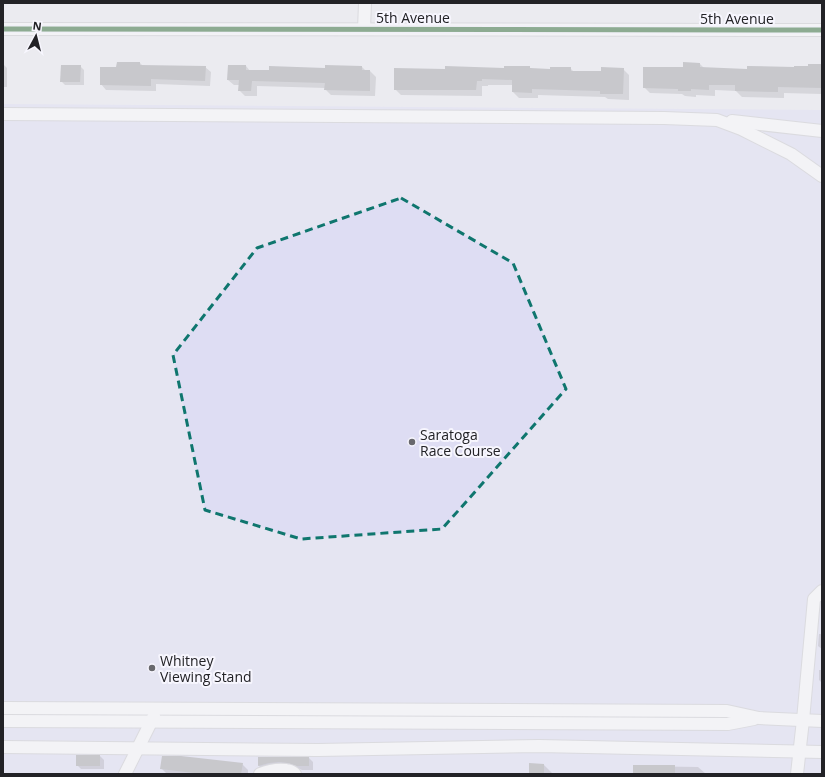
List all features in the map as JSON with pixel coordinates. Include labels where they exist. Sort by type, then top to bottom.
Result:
[{"type":"street","points":[[364,29],[365,3]]},
{"type":"street","name":"5th Avenue","points":[[3,29],[822,30]]},
{"type":"street","points":[[3,114],[624,118],[717,120],[822,131]]},
{"type":"street","points":[[717,120],[741,129],[791,154],[822,176]]},
{"type":"street","points":[[797,774],[814,598],[822,590]]},
{"type":"street","points":[[759,718],[728,724],[3,721],[3,708],[727,711],[759,718],[822,721]]},
{"type":"street","points":[[125,774],[158,708]]},
{"type":"street","points":[[336,709],[336,722]]},
{"type":"street","points":[[502,723],[503,710]]},
{"type":"street","points":[[3,747],[318,750],[539,746],[822,752]]},
{"type":"street","points":[[260,774],[277,769],[293,772],[295,774]]},
{"type":"highlighted area","points":[[401,198],[513,263],[566,389],[442,529],[301,539],[205,510],[173,355],[257,248]]},
{"type":"shaded area","name":"Saratoga Race Course","points":[[3,104],[822,110],[822,774],[3,774]]},
{"type":"building","points":[[117,62],[140,62],[140,65],[206,66],[205,81],[151,79],[151,86],[100,85],[100,67],[116,67]]},
{"type":"building","points":[[683,62],[700,63],[700,67],[747,69],[747,66],[794,67],[808,66],[808,64],[822,64],[822,88],[778,87],[778,92],[735,91],[735,85],[709,85],[709,90],[691,89],[691,91],[643,88],[643,67],[683,67]]},
{"type":"building","points":[[61,65],[81,65],[80,82],[60,82]]},
{"type":"building","points":[[228,65],[246,65],[246,70],[269,70],[269,66],[325,68],[325,65],[362,66],[362,70],[370,70],[370,91],[324,90],[325,83],[252,81],[251,91],[238,91],[239,80],[227,80]]},
{"type":"building","points":[[445,66],[504,68],[504,66],[530,66],[530,68],[550,69],[550,67],[571,67],[571,71],[601,71],[601,67],[624,68],[623,94],[600,94],[600,91],[532,89],[532,93],[512,92],[512,80],[482,79],[482,81],[477,81],[476,90],[394,90],[394,68],[445,69]]},
{"type":"building","points":[[76,755],[100,755],[100,766],[76,766]]},
{"type":"building","points":[[162,756],[181,756],[243,763],[241,774],[203,774],[160,769]]},
{"type":"building","points":[[258,757],[309,757],[309,766],[297,766],[279,762],[258,766]]},
{"type":"building","points":[[529,763],[544,764],[544,774],[529,774]]},
{"type":"building","points":[[633,765],[675,765],[675,774],[633,774]]},
{"type":"cycle path","points":[[3,29],[822,30]]},
{"type":"place","name":"Saratoga Race Course","points":[[412,442]]},
{"type":"place","name":"Whitney Viewing Stand","points":[[152,668]]}]
